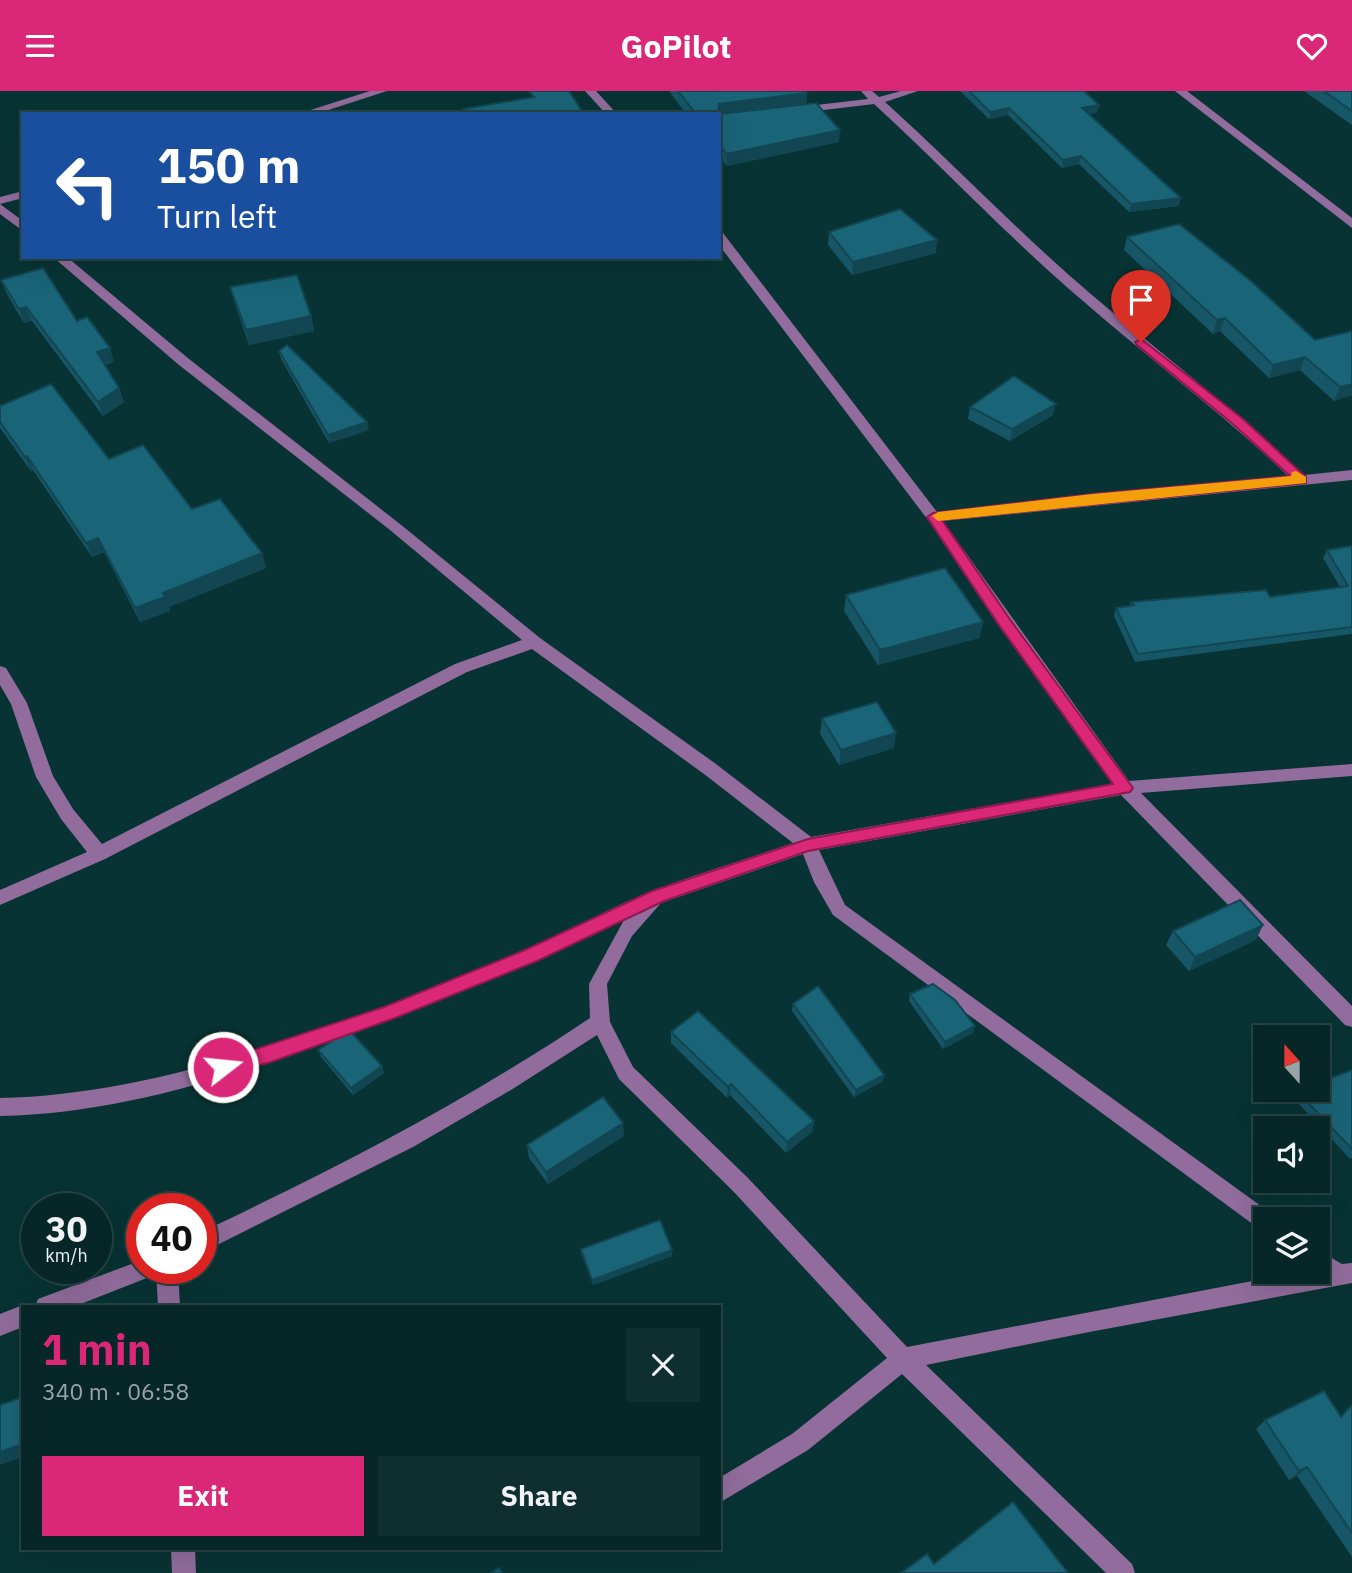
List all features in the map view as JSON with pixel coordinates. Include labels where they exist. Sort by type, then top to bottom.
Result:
[{"type":"street","points":[[310,112],[382,91]]},
{"type":"street","points":[[590,91],[610,112]]},
{"type":"street","points":[[787,112],[913,91]]},
{"type":"street","points":[[1180,91],[1352,224]]},
{"type":"street","points":[[871,96],[941,159],[1023,241],[1087,298],[1230,414],[1301,480]]},
{"type":"street","points":[[0,201],[21,195]]},
{"type":"street","points":[[1331,208],[1352,202]]},
{"type":"street","points":[[0,208],[21,225]]},
{"type":"street","points":[[721,239],[933,517],[1004,621],[1125,788],[1352,1019]]},
{"type":"street","points":[[61,259],[184,362],[395,527],[534,642],[710,769],[808,845],[839,910],[1253,1212]]},
{"type":"street","points":[[933,517],[1352,475]]},
{"type":"street","points":[[0,898],[99,854],[461,668],[534,642]]},
{"type":"street","points":[[0,672],[19,703],[45,778],[67,814],[99,854]]},
{"type":"street","points":[[0,1107],[63,1104],[175,1081],[271,1054],[389,1012],[531,955],[658,896],[808,845],[1125,788],[1352,769]]},
{"type":"street","points":[[658,896],[626,931],[598,983],[600,1022],[626,1073],[740,1184],[903,1359],[1123,1573]]},
{"type":"street","points":[[217,1236],[320,1188],[437,1125],[529,1072],[600,1022]]},
{"type":"street","points":[[721,1490],[800,1442],[903,1359],[1057,1327],[1345,1274]]},
{"type":"street","points":[[51,1305],[126,1276]]},
{"type":"street","points":[[168,1284],[169,1305]]},
{"type":"street","points":[[0,1325],[21,1317]]},
{"type":"street","points":[[183,1550],[184,1573]]},
{"type":"building","points":[[529,91],[569,91],[583,112],[464,112],[463,109],[534,97]]},
{"type":"building","points":[[678,91],[807,93],[719,104],[718,112],[694,112]]},
{"type":"building","points":[[969,91],[1084,91],[1099,105],[1082,108],[1181,198],[1131,204],[1081,156],[1063,160],[1009,108],[990,112]]},
{"type":"building","points":[[1324,91],[1352,91],[1352,111]]},
{"type":"building","points":[[816,103],[840,130],[727,154],[721,146],[721,114]]},
{"type":"building","points":[[900,209],[937,240],[853,262],[829,232]]},
{"type":"building","points":[[1179,224],[1251,281],[1315,340],[1352,331],[1352,384],[1340,387],[1305,357],[1273,365],[1225,318],[1217,320],[1127,237]]},
{"type":"building","points":[[43,268],[77,321],[87,317],[110,348],[97,352],[119,388],[98,402],[26,307],[19,309],[1,280]]},
{"type":"building","points":[[297,275],[311,316],[246,330],[230,287]]},
{"type":"building","points":[[287,345],[367,422],[328,435],[279,351]]},
{"type":"building","points":[[1014,376],[1056,404],[1012,429],[970,407]]},
{"type":"building","points":[[51,384],[109,459],[143,445],[192,509],[220,499],[262,553],[163,593],[165,597],[135,608],[98,538],[86,543],[27,456],[25,457],[0,422],[0,406]]},
{"type":"building","points":[[1352,546],[1352,627],[1138,654],[1116,608],[1134,605],[1131,602],[1266,590],[1270,597],[1348,586],[1327,550]]},
{"type":"building","points":[[945,568],[983,622],[880,650],[846,595]]},
{"type":"building","points":[[877,702],[896,733],[841,750],[822,718]]},
{"type":"building","points":[[1240,900],[1263,925],[1195,957],[1173,931]]},
{"type":"building","points":[[933,984],[955,1000],[975,1026],[945,1042],[910,994]]},
{"type":"building","points":[[818,986],[884,1075],[856,1090],[793,1004]]},
{"type":"building","points":[[698,1011],[814,1121],[787,1142],[731,1084],[728,1087],[671,1032]]},
{"type":"building","points":[[349,1030],[382,1066],[351,1088],[318,1050]]},
{"type":"building","points":[[1352,1070],[1352,1149],[1330,1126],[1330,1116],[1321,1116],[1308,1103],[1330,1103],[1330,1078]]},
{"type":"building","points":[[603,1097],[623,1123],[546,1172],[527,1145]]},
{"type":"building","points":[[660,1220],[672,1250],[592,1280],[581,1249]]},
{"type":"building","points":[[1324,1391],[1341,1417],[1352,1405],[1352,1533],[1307,1467],[1299,1471],[1265,1420]]},
{"type":"building","points":[[21,1398],[21,1445],[0,1452],[0,1405]]},
{"type":"building","points":[[1013,1502],[1068,1573],[901,1573],[927,1554],[934,1564]]},
{"type":"slow traffic","points":[[938,516],[1301,480],[1296,475]]},
{"type":"route","points":[[223,1067],[271,1054],[389,1012],[531,955],[658,896],[808,845],[1125,788],[1004,621],[933,517],[1301,480],[1239,422],[1141,342]]}]
